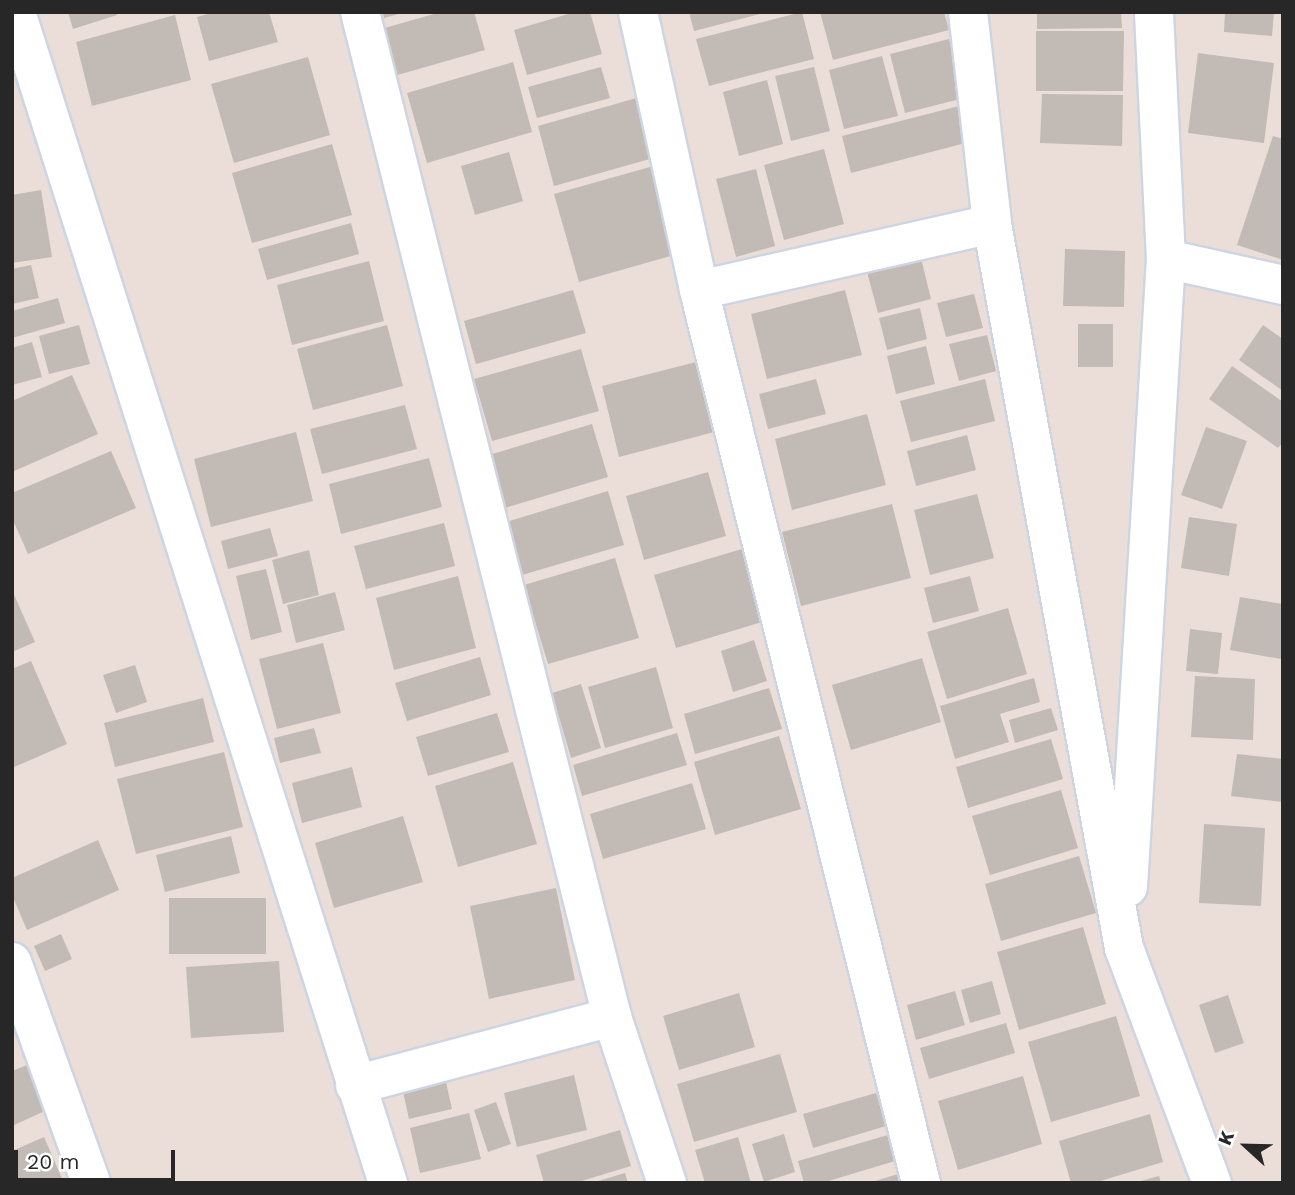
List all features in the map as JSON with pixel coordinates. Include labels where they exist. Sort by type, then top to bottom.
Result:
[{"type":"street","points":[[16,12],[388,1183]]},
{"type":"street","points":[[360,12],[612,1017],[667,1183]]},
{"type":"street","points":[[638,12],[699,290],[921,1183]]},
{"type":"street","points":[[968,12],[992,224],[1124,948],[1212,1183]]},
{"type":"street","points":[[1124,948],[1166,259],[1154,12]]},
{"type":"street","points":[[699,290],[992,224]]},
{"type":"street","points":[[1166,259],[1283,285]]},
{"type":"street","points":[[12,962],[91,1183]]},
{"type":"street","points":[[355,1085],[612,1017]]},
{"type":"building","points":[[68,12],[116,12],[117,15],[73,29]]},
{"type":"building","points":[[215,12],[269,12],[278,42],[209,61],[197,17]]},
{"type":"building","points":[[383,12],[402,12],[402,13],[384,18]]},
{"type":"building","points":[[441,12],[474,12],[485,50],[394,76],[381,29]]},
{"type":"building","points":[[575,12],[590,12],[602,54],[527,75],[514,30]]},
{"type":"building","points":[[689,12],[764,12],[764,13],[694,31]]},
{"type":"building","points":[[802,12],[814,59],[709,86],[696,39]]},
{"type":"building","points":[[820,12],[944,12],[949,30],[833,60]]},
{"type":"building","points":[[1037,12],[1121,12],[1122,28],[1037,29]]},
{"type":"building","points":[[1225,12],[1274,12],[1272,36],[1224,32]]},
{"type":"building","points":[[175,15],[191,80],[92,106],[76,42]]},
{"type":"building","points":[[1036,31],[1124,31],[1123,91],[1036,91]]},
{"type":"building","points":[[949,39],[964,98],[905,113],[890,54]]},
{"type":"building","points":[[1198,53],[1274,63],[1264,143],[1188,133]]},
{"type":"building","points":[[882,56],[898,116],[844,129],[829,70]]},
{"type":"building","points":[[308,57],[330,135],[234,163],[211,84]]},
{"type":"building","points":[[513,62],[532,132],[427,163],[407,93]]},
{"type":"building","points":[[601,67],[610,98],[537,118],[528,87]]},
{"type":"building","points":[[814,67],[830,131],[791,141],[775,76]]},
{"type":"building","points":[[767,80],[783,144],[739,156],[723,92]]},
{"type":"building","points":[[1042,94],[1123,95],[1122,146],[1040,143]]},
{"type":"building","points":[[640,97],[657,157],[554,186],[538,126]]},
{"type":"building","points":[[959,106],[969,142],[851,173],[842,136]]},
{"type":"building","points":[[1273,136],[1283,139],[1283,260],[1237,245]]},
{"type":"building","points":[[332,144],[352,215],[252,243],[232,173]]},
{"type":"building","points":[[824,149],[844,224],[784,240],[764,165]]},
{"type":"building","points":[[509,152],[523,201],[475,215],[461,166]]},
{"type":"building","points":[[657,165],[681,253],[579,282],[554,194]]},
{"type":"building","points":[[756,169],[775,246],[736,257],[716,179]]},
{"type":"building","points":[[41,190],[52,257],[12,263],[12,195]]},
{"type":"building","points":[[351,223],[359,254],[267,280],[258,249]]},
{"type":"building","points":[[1065,249],[1125,251],[1124,307],[1063,306]]},
{"type":"building","points":[[921,258],[931,299],[878,313],[867,272]]},
{"type":"building","points":[[369,261],[384,321],[292,345],[277,285]]},
{"type":"building","points":[[31,265],[39,298],[12,304],[12,269]]},
{"type":"building","points":[[573,290],[586,333],[476,364],[464,321]]},
{"type":"building","points":[[845,290],[862,355],[767,379],[751,314]]},
{"type":"building","points":[[974,294],[983,328],[946,337],[937,303]]},
{"type":"building","points":[[58,298],[65,323],[12,338],[12,311]]},
{"type":"building","points":[[920,308],[927,339],[887,350],[879,318]]},
{"type":"building","points":[[1078,324],[1113,324],[1113,367],[1078,367]]},
{"type":"building","points":[[79,325],[90,364],[49,374],[39,336]]},
{"type":"building","points":[[387,325],[403,386],[313,410],[297,349]]},
{"type":"building","points":[[1263,325],[1283,339],[1283,391],[1239,360]]},
{"type":"building","points":[[987,335],[996,371],[959,381],[949,344]]},
{"type":"building","points":[[32,342],[42,377],[12,385],[12,348]]},
{"type":"building","points":[[926,346],[935,384],[896,394],[887,356]]},
{"type":"building","points":[[581,349],[599,411],[492,441],[474,379]]},
{"type":"building","points":[[700,361],[718,431],[619,457],[602,386]]},
{"type":"building","points":[[1232,366],[1283,402],[1283,442],[1278,448],[1209,399]]},
{"type":"building","points":[[72,375],[98,434],[12,472],[12,401]]},
{"type":"building","points":[[816,379],[826,414],[768,429],[759,394]]},
{"type":"building","points":[[985,379],[995,421],[911,442],[900,401]]},
{"type":"building","points":[[405,405],[417,449],[322,474],[310,429]]},
{"type":"building","points":[[867,414],[886,485],[792,510],[775,439]]},
{"type":"building","points":[[592,424],[608,477],[505,508],[489,455]]},
{"type":"building","points":[[1206,427],[1247,441],[1222,509],[1181,495]]},
{"type":"building","points":[[296,432],[313,501],[211,527],[194,459]]},
{"type":"building","points":[[967,435],[976,470],[916,486],[907,451]]},
{"type":"building","points":[[111,451],[136,508],[28,554],[12,518],[12,493]]},
{"type":"building","points":[[429,458],[442,507],[341,534],[329,484]]},
{"type":"building","points":[[708,472],[726,536],[644,560],[626,496]]},
{"type":"building","points":[[608,491],[624,545],[522,575],[506,522]]},
{"type":"building","points":[[977,494],[994,558],[930,575],[914,510]]},
{"type":"building","points":[[892,504],[911,578],[801,606],[782,532]]},
{"type":"building","points":[[1189,517],[1237,524],[1229,576],[1181,568]]},
{"type":"building","points":[[444,523],[455,566],[366,589],[354,546]]},
{"type":"building","points":[[270,528],[278,556],[228,569],[221,541]]},
{"type":"building","points":[[742,549],[762,622],[676,648],[654,575]]},
{"type":"building","points":[[309,550],[319,595],[283,604],[272,560]]},
{"type":"building","points":[[615,558],[639,638],[548,664],[524,585]]},
{"type":"building","points":[[266,569],[282,632],[251,640],[236,576]]},
{"type":"building","points":[[458,576],[476,648],[394,670],[376,598]]},
{"type":"building","points":[[970,576],[979,611],[933,623],[924,588]]},
{"type":"building","points":[[12,590],[35,642],[12,652]]},
{"type":"building","points":[[335,592],[345,630],[296,643],[287,605]]},
{"type":"building","points":[[1240,597],[1283,604],[1281,659],[1230,650]]},
{"type":"building","points":[[1008,608],[1027,674],[947,699],[927,632]]},
{"type":"building","points":[[1190,629],[1222,633],[1218,674],[1186,671]]},
{"type":"building","points":[[754,640],[767,681],[733,692],[721,651]]},
{"type":"building","points":[[323,643],[341,713],[277,729],[259,659]]},
{"type":"building","points":[[480,657],[491,695],[407,721],[395,683]]},
{"type":"building","points":[[922,658],[941,722],[851,750],[832,685]]},
{"type":"building","points":[[31,661],[67,744],[12,768],[12,669]]},
{"type":"building","points":[[135,665],[147,702],[116,713],[103,675]]},
{"type":"building","points":[[656,667],[673,728],[605,748],[588,687]]},
{"type":"building","points":[[1195,676],[1255,679],[1253,740],[1191,737]]},
{"type":"building","points":[[1034,678],[1040,702],[1000,714],[1009,742],[955,759],[940,706]]},
{"type":"building","points":[[581,684],[601,748],[571,758],[552,693]]},
{"type":"building","points":[[769,688],[782,729],[695,754],[684,714]]},
{"type":"building","points":[[203,698],[214,742],[115,767],[104,723]]},
{"type":"building","points":[[1051,708],[1058,730],[1015,743],[1009,720]]},
{"type":"building","points":[[497,713],[509,752],[428,776],[416,737]]},
{"type":"building","points":[[314,728],[321,753],[280,763],[274,738]]},
{"type":"building","points":[[677,733],[687,765],[582,796],[573,765]]},
{"type":"building","points":[[779,736],[801,809],[715,835],[694,762]]},
{"type":"building","points":[[1051,739],[1063,779],[968,808],[956,767]]},
{"type":"building","points":[[224,752],[243,827],[136,854],[117,779]]},
{"type":"building","points":[[1237,754],[1283,759],[1282,802],[1231,796]]},
{"type":"building","points":[[513,762],[537,844],[458,867],[435,786]]},
{"type":"building","points":[[352,767],[362,807],[302,823],[292,783]]},
{"type":"building","points":[[692,783],[706,829],[603,859],[590,814]]},
{"type":"building","points":[[1061,790],[1078,848],[990,875],[972,816]]},
{"type":"building","points":[[403,816],[423,882],[334,908],[315,843]]},
{"type":"building","points":[[1204,824],[1265,828],[1261,906],[1199,903]]},
{"type":"building","points":[[231,836],[240,873],[165,892],[156,855]]},
{"type":"building","points":[[98,840],[119,890],[27,930],[12,895],[12,878]]},
{"type":"building","points":[[1079,856],[1096,913],[1001,941],[985,884]]},
{"type":"building","points":[[556,888],[575,980],[489,999],[470,906]]},
{"type":"building","points":[[169,898],[266,898],[266,954],[169,954]]},
{"type":"building","points":[[1083,927],[1106,1004],[1019,1030],[997,952]]},
{"type":"building","points":[[61,934],[72,959],[45,971],[34,946]]},
{"type":"building","points":[[279,961],[284,1032],[191,1038],[186,967]]},
{"type":"building","points":[[992,981],[1001,1014],[970,1023],[961,990]]},
{"type":"building","points":[[955,991],[965,1025],[916,1040],[907,1005]]},
{"type":"building","points":[[739,993],[755,1047],[679,1070],[663,1016]]},
{"type":"building","points":[[1228,995],[1244,1043],[1215,1053],[1199,1005]]},
{"type":"building","points":[[1116,1016],[1140,1096],[1051,1122],[1028,1042]]},
{"type":"building","points":[[1006,1023],[1015,1053],[929,1079],[920,1048]]},
{"type":"building","points":[[780,1054],[797,1112],[694,1142],[677,1084]]},
{"type":"building","points":[[27,1065],[47,1110],[12,1126],[12,1071]]},
{"type":"building","points":[[574,1075],[587,1130],[517,1147],[504,1093]]},
{"type":"building","points":[[1023,1076],[1042,1144],[958,1170],[938,1101]]},
{"type":"building","points":[[445,1078],[452,1109],[409,1119],[402,1087]]},
{"type":"building","points":[[876,1093],[886,1126],[813,1148],[803,1114]]},
{"type":"building","points":[[496,1102],[511,1144],[488,1152],[474,1110]]},
{"type":"building","points":[[469,1113],[481,1159],[420,1173],[410,1128]]},
{"type":"building","points":[[1150,1114],[1163,1162],[1094,1183],[1071,1183],[1059,1141]]},
{"type":"building","points":[[620,1130],[631,1166],[575,1183],[544,1183],[536,1155]]},
{"type":"building","points":[[784,1134],[795,1172],[764,1182],[752,1144]]},
{"type":"building","points":[[888,1135],[895,1161],[822,1183],[804,1183],[798,1161]]},
{"type":"building","points":[[44,1137],[64,1183],[12,1183],[12,1151]]},
{"type":"building","points":[[738,1137],[751,1183],[705,1183],[695,1150]]},
{"type":"building","points":[[625,1173],[628,1183],[595,1183],[595,1182]]},
{"type":"building","points":[[898,1174],[900,1183],[872,1183],[872,1182]]},
{"type":"building","points":[[1159,1176],[1161,1183],[1137,1183],[1137,1182]]}]
